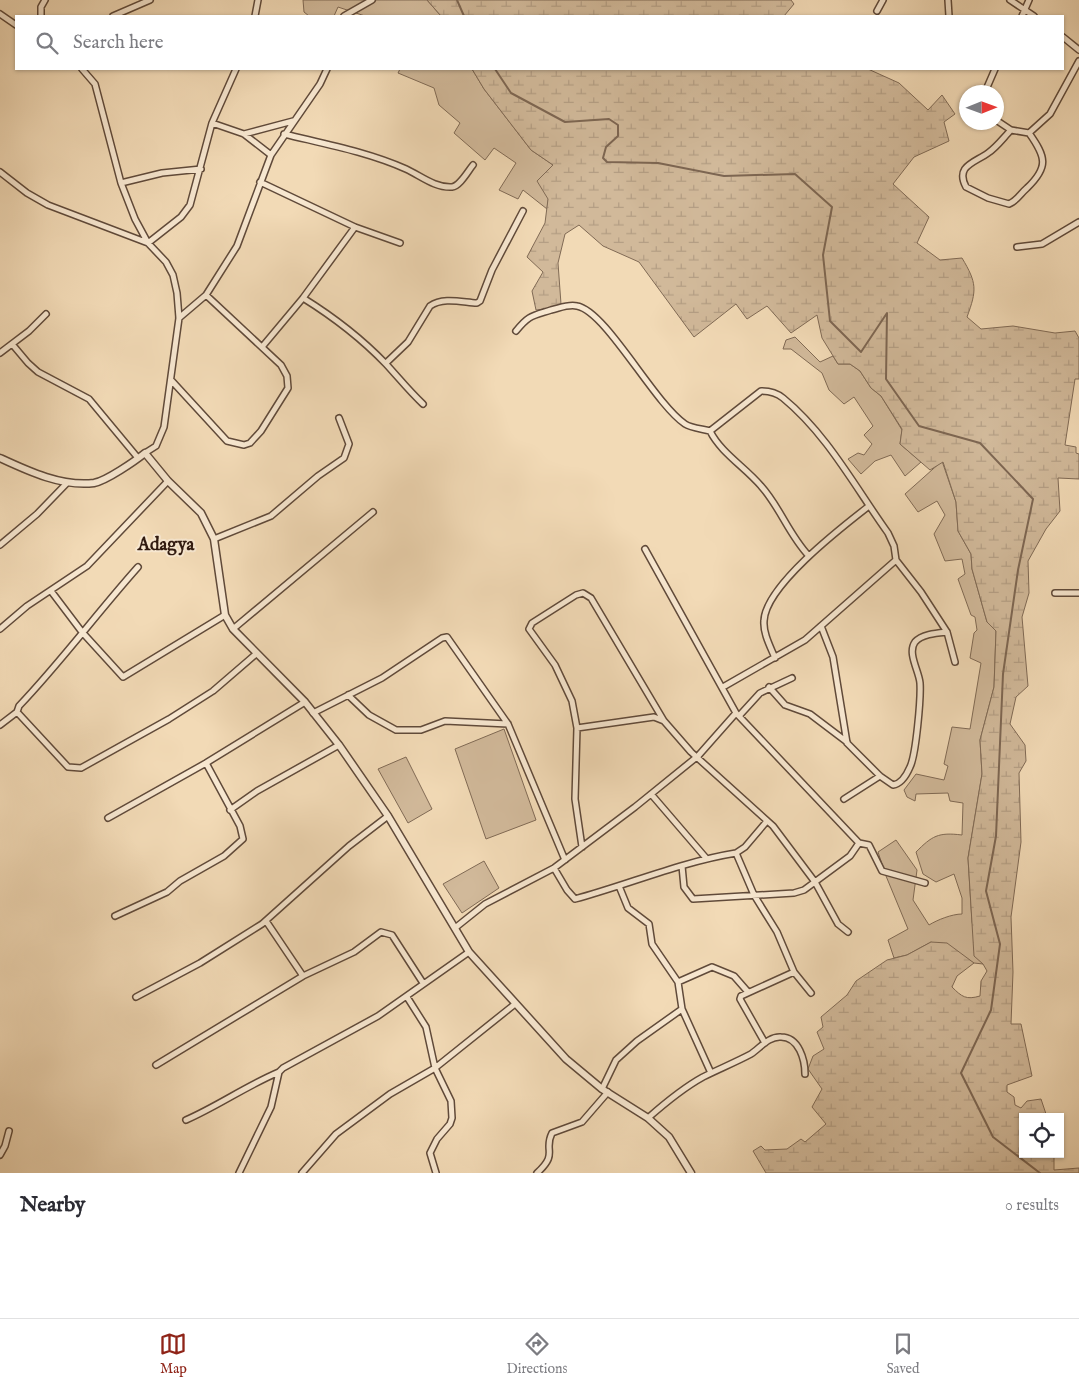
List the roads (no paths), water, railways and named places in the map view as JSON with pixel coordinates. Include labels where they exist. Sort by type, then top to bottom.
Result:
[{"type":"street","points":[[41,15],[41,7],[45,0]]},
{"type":"street","points":[[115,15],[150,0]]},
{"type":"street","points":[[255,15],[258,0]]},
{"type":"street","points":[[346,15],[372,0]]},
{"type":"street","points":[[877,11],[883,0]]},
{"type":"street","points":[[948,0],[948,15]]},
{"type":"street","points":[[1010,0],[1032,15]]},
{"type":"street","points":[[1022,15],[1029,0]]},
{"type":"street","points":[[0,14],[15,23]]},
{"type":"street","points":[[1064,38],[1079,50]]},
{"type":"street","points":[[1029,133],[1050,114],[1079,61]]},
{"type":"street","points":[[0,458],[25,470],[67,482],[96,482],[156,446],[164,426],[179,318],[173,275],[166,262],[148,243],[135,218],[121,183],[96,84],[83,70]]},
{"type":"street","points":[[148,243],[185,212],[190,205],[212,123],[236,70]]},
{"type":"street","points":[[179,318],[206,295],[237,246],[270,155],[320,84],[327,70]]},
{"type":"street","points":[[988,85],[995,70]]},
{"type":"street","points":[[244,134],[293,121]]},
{"type":"street","points":[[212,123],[244,134],[270,155]]},
{"type":"street","points":[[1004,125],[1011,130],[1029,133],[1041,150],[1043,166],[1035,181],[1016,201],[1010,204],[988,198],[966,187],[962,174],[965,167],[989,152],[1011,130]]},
{"type":"street","points":[[284,134],[379,159],[407,170],[428,182],[451,187],[457,186],[473,165]]},
{"type":"street","points":[[121,183],[162,174],[201,169]]},
{"type":"street","points":[[0,172],[27,193],[48,204],[148,243]]},
{"type":"street","points":[[260,182],[355,227],[400,243]]},
{"type":"street","points":[[386,364],[408,342],[430,306],[436,302],[446,300],[477,303],[480,301],[492,270],[523,211]]},
{"type":"street","points":[[1017,247],[1042,244],[1079,222]]},
{"type":"street","points":[[262,347],[303,298],[355,227]]},
{"type":"street","points":[[171,380],[227,441],[244,445],[250,443],[261,430],[288,388],[285,370],[206,295]]},
{"type":"street","points":[[303,298],[345,328],[386,364],[402,384],[423,404]]},
{"type":"street","points":[[516,331],[528,317],[536,313],[565,306],[577,306],[586,310],[623,350],[673,414],[686,425],[710,431],[719,444],[760,485],[773,501],[794,538],[809,556]]},
{"type":"street","points":[[0,354],[29,332],[46,314]]},
{"type":"street","points":[[12,344],[38,372],[89,399],[138,458]]},
{"type":"street","points":[[710,431],[762,391],[770,391],[782,397],[823,439],[888,533],[894,546],[896,560],[921,592],[947,632],[955,662]]},
{"type":"street","points":[[214,539],[271,516],[318,476],[344,458],[349,444],[339,418]]},
{"type":"street","points":[[145,453],[168,481],[201,513],[214,539],[225,615],[233,630],[305,702],[338,745],[388,816],[469,952],[566,1059],[605,1091],[648,1118],[669,1137],[691,1173]]},
{"type":"street","points":[[0,629],[27,606],[87,566],[168,481]]},
{"type":"street","points":[[0,545],[37,514],[67,482]]},
{"type":"street","points":[[775,658],[764,629],[764,619],[780,586],[809,556],[868,506]]},
{"type":"street","points":[[233,630],[373,512]]},
{"type":"street","points":[[645,549],[738,714],[859,843],[870,846],[882,871],[925,883]]},
{"type":"street","points":[[723,687],[805,640],[869,586],[896,560]]},
{"type":"street","points":[[0,725],[17,712],[19,706],[50,673],[82,632],[138,567]]},
{"type":"street","points":[[51,591],[82,632],[123,677],[225,615]]},
{"type":"street","points":[[582,847],[575,799],[578,728],[572,701],[555,665],[530,629],[532,622],[539,617],[583,593],[591,598],[664,720],[741,800],[778,831],[815,882],[838,924],[848,932]]},
{"type":"street","points":[[1056,593],[1079,593]]},
{"type":"street","points":[[821,626],[833,657],[848,743]]},
{"type":"street","points":[[769,688],[785,705],[810,714],[848,743],[880,776],[892,785],[897,784],[911,765],[920,683],[912,648],[921,638],[947,632]]},
{"type":"street","points":[[313,713],[382,678],[442,638],[447,637],[508,724],[565,860]]},
{"type":"street","points":[[17,712],[60,760],[68,766],[81,768],[169,719],[213,691],[256,654]]},
{"type":"street","points":[[455,928],[485,904],[554,868],[565,860],[698,756],[749,702],[769,688],[792,678]]},
{"type":"street","points":[[348,695],[369,715],[396,730],[421,730],[445,721],[508,724]]},
{"type":"street","points":[[108,818],[206,763],[305,702]]},
{"type":"street","points":[[578,728],[654,717],[664,720]]},
{"type":"street","points":[[230,810],[257,791],[338,745]]},
{"type":"street","points":[[115,916],[167,892],[180,880],[239,845],[243,839],[243,834],[206,763]]},
{"type":"street","points":[[844,800],[880,776]]},
{"type":"street","points":[[651,794],[706,858]]},
{"type":"street","points":[[136,997],[200,964],[266,921],[348,846],[388,816]]},
{"type":"street","points":[[554,868],[567,890],[576,899],[706,858],[736,853],[745,847],[767,821]]},
{"type":"street","points":[[682,866],[684,887],[693,899],[794,893],[815,882],[850,856],[859,843]]},
{"type":"street","points":[[736,853],[754,895],[777,932],[794,972],[812,993]]},
{"type":"street","points":[[619,886],[628,908],[649,924],[652,944],[678,982],[682,1009],[711,1073]]},
{"type":"street","points":[[266,921],[303,976]]},
{"type":"street","points":[[156,1065],[303,976],[347,956],[374,936],[386,932],[392,936],[423,983]]},
{"type":"street","points":[[186,1120],[206,1111],[256,1082],[279,1072],[291,1062],[378,1016],[469,952]]},
{"type":"street","points":[[678,982],[712,967],[734,976],[748,992]]},
{"type":"street","points":[[765,1043],[740,999],[741,996],[794,972]]},
{"type":"street","points":[[407,997],[426,1027],[435,1068],[448,1092],[452,1118],[430,1153],[436,1173]]},
{"type":"street","points":[[302,1173],[336,1134],[390,1094],[435,1068],[516,1004]]},
{"type":"street","points":[[537,1173],[548,1164],[551,1156],[550,1138],[552,1133],[582,1122],[605,1091],[616,1060],[637,1041],[682,1009]]},
{"type":"street","points":[[648,1118],[685,1088],[752,1053],[765,1043],[782,1036],[800,1049],[804,1055],[805,1074]]},
{"type":"street","points":[[239,1173],[271,1107],[279,1072]]},
{"type":"street","points":[[0,1155],[6,1146],[10,1131]]},
{"type":"waterway","points":[[457,0],[464,15]]},
{"type":"waterway","points":[[496,70],[511,93],[565,122],[609,119],[618,125],[618,136],[606,147],[603,158],[607,162],[658,163],[724,176],[795,174],[832,207],[823,255],[830,321],[861,352],[887,313],[886,379],[919,426],[980,443],[1033,499],[1018,570],[1003,674],[996,836],[986,891],[1000,944],[991,1010],[961,1073],[993,1137],[1040,1173]]},
{"type":"district","name":"Adagya","points":[[166,545]]}]
